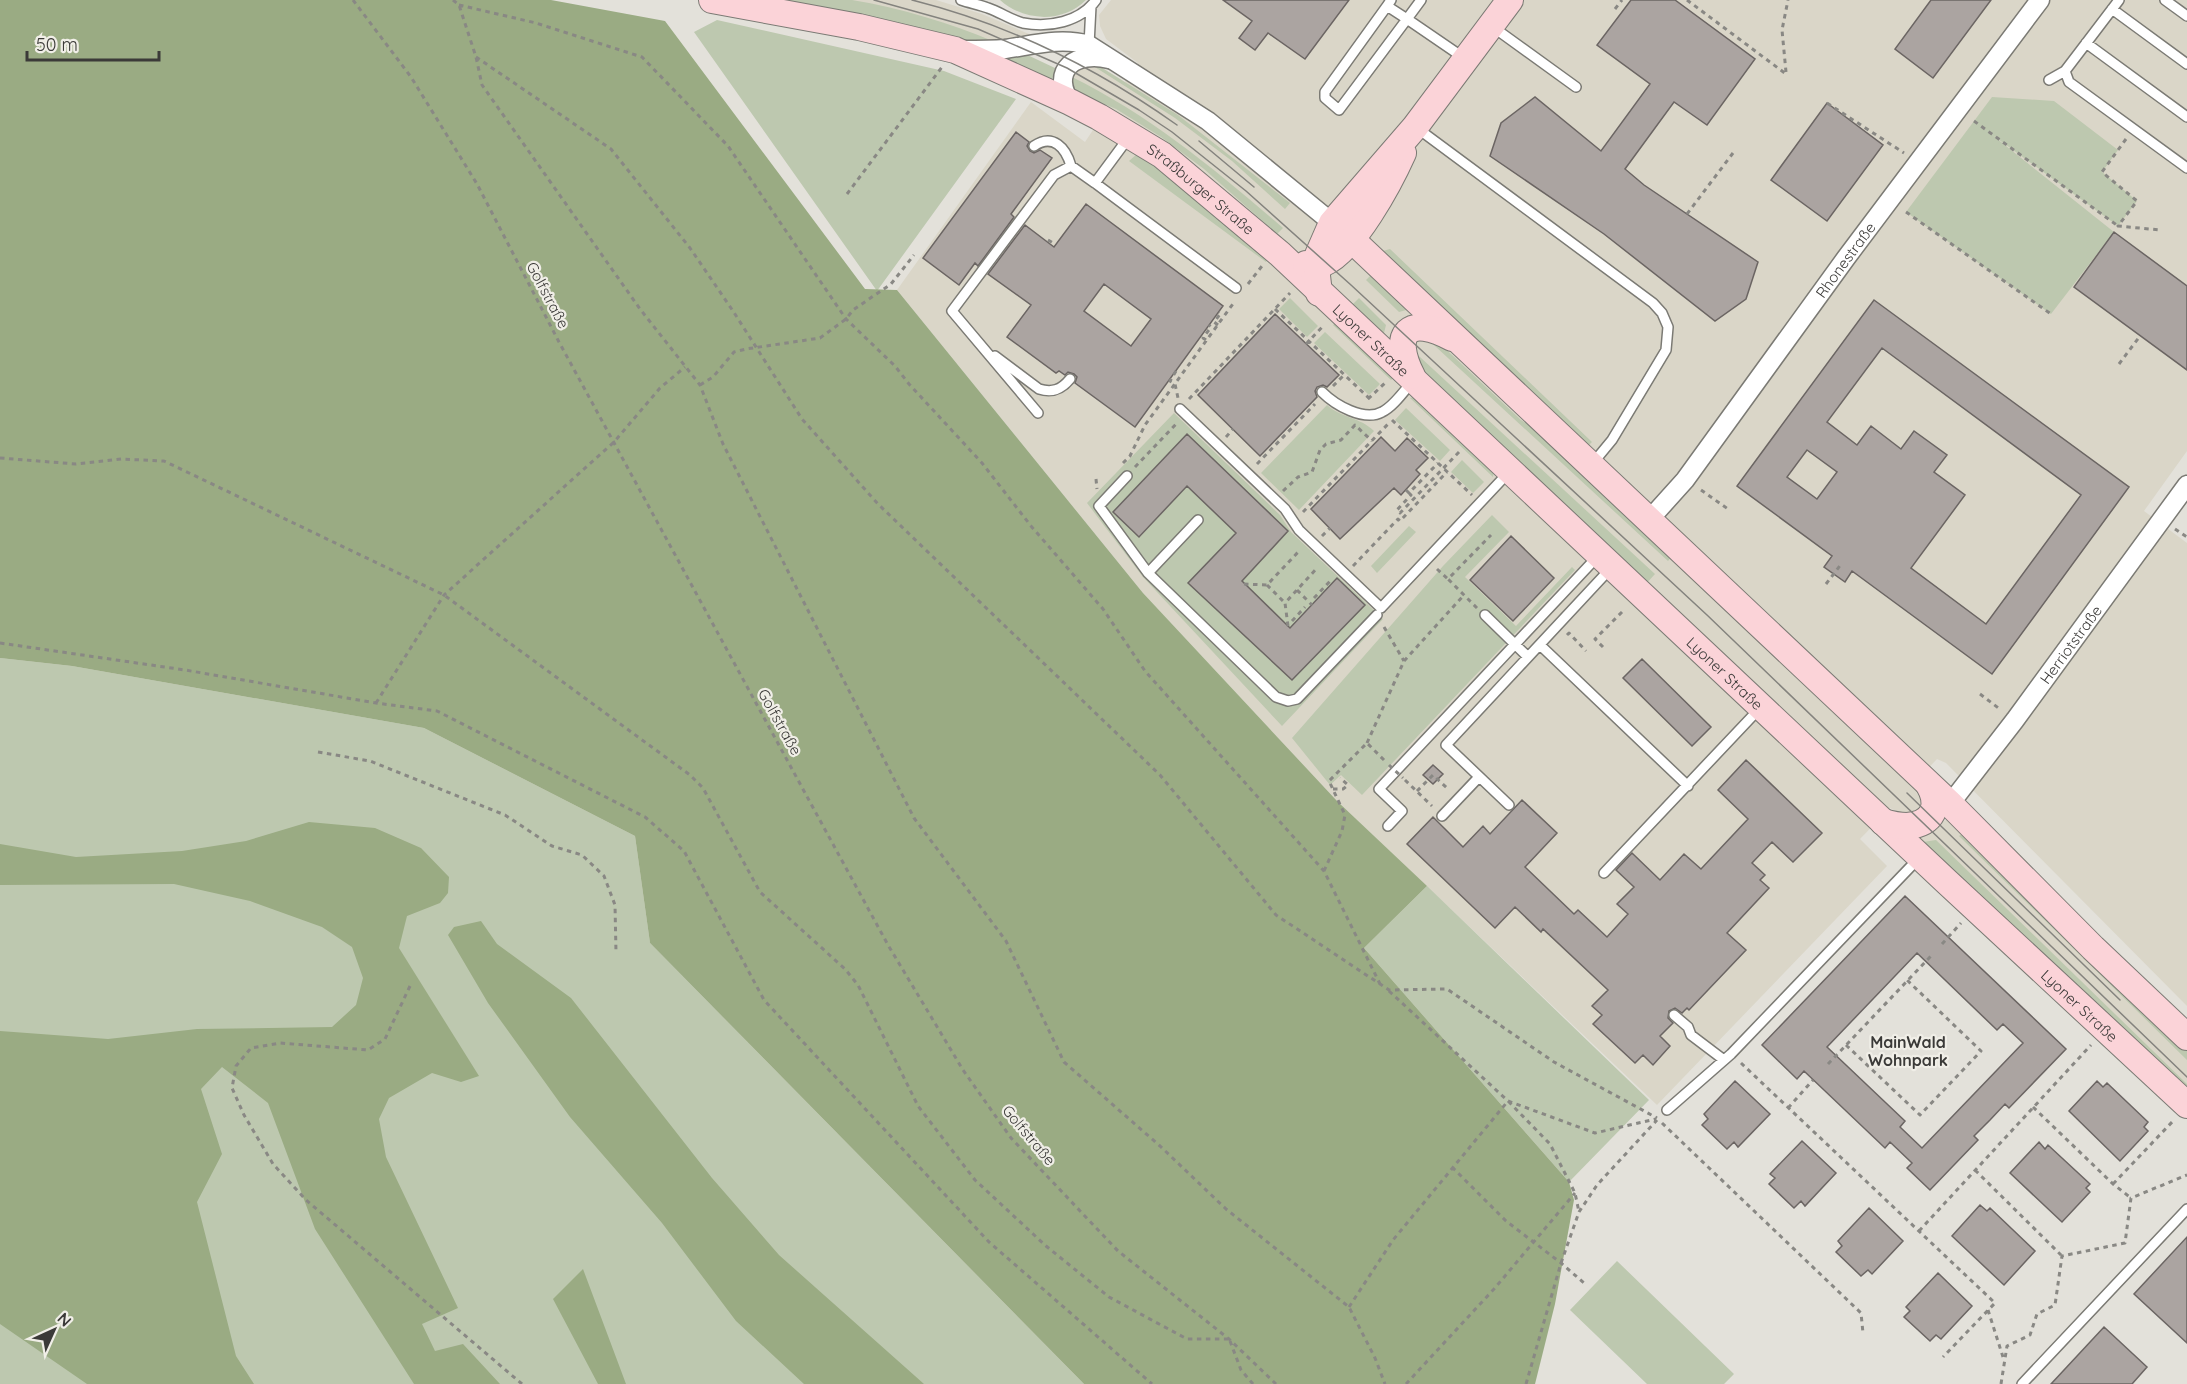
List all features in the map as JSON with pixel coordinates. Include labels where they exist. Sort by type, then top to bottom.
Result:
[{"type":"main road","name":"Straßburger Straße","points":[[712,0],[859,27],[951,56],[1070,102],[1131,135],[1162,155],[1197,182],[1271,260],[1320,293]]},
{"type":"main road","name":"Lyoner Straße","points":[[1510,0],[1415,127],[1342,231],[1320,246],[1317,264],[1320,293],[1920,857],[2181,1112]]},
{"type":"main road","points":[[1342,231],[1472,351],[1950,804],[2093,948],[2187,1037]]},
{"type":"main road","points":[[1271,260],[1317,264]]},
{"type":"main road","points":[[1414,380],[1406,364],[1401,345],[1410,330],[1422,327],[1431,328],[1472,351]]},
{"type":"main road","points":[[1883,822],[1908,826],[1922,822],[1930,816],[1936,805],[1935,795],[1929,785]]},
{"type":"street","name":"Rhonestraße","points":[[1649,520],[1685,480],[1846,258],[2040,0]]},
{"type":"street","name":"Straßburger Straße","points":[[951,56],[1055,42],[1079,42],[1089,45],[1208,122],[1342,231]]},
{"type":"street","name":"Straßburger Straße","points":[[1070,102],[1062,84],[1071,62],[1090,57],[1116,61]]},
{"type":"street","name":"Herriotstraße","points":[[1950,804],[2181,504],[2187,485]]},
{"type":"lane","points":[[961,0],[989,8],[1021,22],[1048,26],[1072,19],[1094,3]]},
{"type":"lane","points":[[1421,0],[1407,19],[1340,110],[1325,98],[1326,92],[1389,3],[1407,19],[1466,59]]},
{"type":"lane","points":[[2049,80],[2065,71],[2119,0]]},
{"type":"lane","points":[[2165,0],[2187,16]]},
{"type":"lane","points":[[1089,45],[1094,3]]},
{"type":"lane","points":[[2112,9],[2187,64]]},
{"type":"lane","points":[[1491,25],[1576,87]]},
{"type":"lane","points":[[2086,43],[2187,117]]},
{"type":"lane","points":[[2065,71],[2069,82],[2187,168]]},
{"type":"lane","points":[[1415,127],[1653,303],[1662,313],[1668,327],[1666,350],[1612,440],[1591,465]]},
{"type":"lane","points":[[1095,183],[1131,135]]},
{"type":"lane","points":[[1034,146],[1045,141],[1059,144],[1067,153],[1071,166],[1239,290]]},
{"type":"lane","points":[[1038,413],[952,311],[1054,175],[1071,166]]},
{"type":"lane","points":[[985,350],[1039,389],[1057,390],[1070,379]]},
{"type":"lane","points":[[1323,393],[1335,404],[1365,414],[1375,414],[1383,412],[1414,380]]},
{"type":"lane","points":[[1183,412],[1275,499],[1310,540],[1382,608],[1510,470]]},
{"type":"lane","points":[[1127,476],[1099,506],[1148,573],[1276,698],[1288,701],[1297,699],[1377,615]]},
{"type":"lane","points":[[1148,573],[1198,520]]},
{"type":"lane","points":[[1388,826],[1402,811],[1379,789],[1515,644],[1606,560]]},
{"type":"lane","points":[[1509,806],[1446,746],[1539,645],[1606,560]]},
{"type":"lane","points":[[1485,615],[1528,657]]},
{"type":"lane","points":[[1539,645],[1688,786]]},
{"type":"lane","points":[[1604,873],[1761,707]]},
{"type":"lane","points":[[1442,816],[1479,777]]},
{"type":"lane","points":[[1667,1110],[1727,1057],[1920,857]]},
{"type":"lane","points":[[1674,1015],[1688,1027],[1690,1035],[1727,1057]]},
{"type":"lane","points":[[2022,1384],[2187,1209]]},
{"type":"path","name":"Golfstraße","points":[[353,0],[411,77],[477,184],[559,342],[883,935],[963,1070],[1011,1138],[1118,1251],[1230,1339],[1276,1384]]},
{"type":"path","points":[[453,0],[459,5],[536,22],[642,57],[728,146],[846,319],[895,366],[982,463],[1031,525],[1103,609],[1145,671],[1324,871],[1380,985]]},
{"type":"path","points":[[1614,9],[1622,0]]},
{"type":"path","points":[[1687,0],[1786,74],[1782,30],[1788,0]]},
{"type":"path","points":[[459,5],[476,57],[482,85],[585,234],[700,385],[723,444],[914,818],[1006,941],[1064,1062],[1160,1146],[1226,1209],[1349,1307],[1375,1358],[1385,1384]]},
{"type":"path","points":[[847,194],[951,56]]},
{"type":"path","points":[[476,57],[611,149],[690,248],[802,419],[878,504],[1160,775],[1276,915],[1389,990],[1508,1101],[1550,1144],[1575,1192],[1579,1212]]},
{"type":"path","points":[[1827,104],[1906,154]]},
{"type":"path","points":[[1974,121],[2118,226],[2160,230]]},
{"type":"path","points":[[2118,226],[2138,201],[2102,172],[2134,129]]},
{"type":"path","points":[[1687,214],[1733,153]]},
{"type":"path","points":[[1906,213],[2051,314]]},
{"type":"path","points":[[1048,240],[1053,243],[1052,245]]},
{"type":"path","points":[[700,385],[713,377],[734,352],[819,338],[846,319],[853,310],[891,284],[914,255]]},
{"type":"path","points":[[1239,290],[1271,260]]},
{"type":"path","points":[[1192,396],[1291,292]]},
{"type":"path","points":[[1122,464],[1130,456],[1145,426],[1174,384],[1236,301]]},
{"type":"path","points":[[1275,309],[1285,319]]},
{"type":"path","points":[[1218,325],[1214,322],[1221,312],[1219,312]]},
{"type":"path","points":[[1306,344],[1325,324]]},
{"type":"path","points":[[1207,340],[1203,338],[1211,327],[1209,325]]},
{"type":"path","points":[[2119,364],[2140,336]]},
{"type":"path","points":[[376,703],[444,595],[614,442],[660,388],[686,366]]},
{"type":"path","points":[[1174,384],[1170,381],[1176,371]]},
{"type":"path","points":[[1248,474],[1288,429],[1344,375]]},
{"type":"path","points":[[1363,400],[1370,399],[1386,382]]},
{"type":"path","points":[[1333,386],[1338,390]]},
{"type":"path","points":[[1127,476],[1183,412]]},
{"type":"path","points":[[1294,522],[1392,420]]},
{"type":"path","points":[[1275,499],[1295,479],[1312,472],[1317,453],[1323,447],[1341,440],[1355,425],[1372,441]]},
{"type":"path","points":[[1438,463],[1407,492],[1411,495],[1397,510],[1400,513],[1460,451]]},
{"type":"path","points":[[0,458],[76,464],[121,459],[164,461],[444,595],[690,775],[703,788],[760,892],[845,969],[858,985],[918,1106],[975,1180],[1046,1246],[1109,1297],[1187,1339],[1230,1339],[1241,1370],[1253,1384]]},
{"type":"path","points":[[1346,574],[1447,472]]},
{"type":"path","points":[[1097,490],[1106,482]]},
{"type":"path","points":[[1701,490],[1728,509]]},
{"type":"path","points":[[1324,534],[1330,528]]},
{"type":"path","points":[[1448,579],[1491,535]]},
{"type":"path","points":[[1267,585],[1310,540]]},
{"type":"path","points":[[1285,603],[1328,557]]},
{"type":"path","points":[[1826,584],[1842,563]]},
{"type":"path","points":[[1439,570],[1485,615]]},
{"type":"path","points":[[1314,598],[1332,579]]},
{"type":"path","points":[[1244,584],[1267,585],[1285,603],[1288,626]]},
{"type":"path","points":[[1297,590],[1312,605]]},
{"type":"path","points":[[1324,871],[1342,831],[1345,815],[1329,781],[1367,743],[1404,661],[1464,595]]},
{"type":"path","points":[[1292,621],[1305,607]]},
{"type":"path","points":[[1603,648],[1595,639],[1624,609]]},
{"type":"path","points":[[1384,631],[1404,661]]},
{"type":"path","points":[[1563,639],[1569,633],[1586,651]]},
{"type":"path","points":[[0,643],[437,711],[645,817],[684,850],[764,999],[989,1242],[1152,1384]]},
{"type":"path","points":[[1980,694],[2001,710]]},
{"type":"path","points":[[1367,743],[1384,760]]},
{"type":"path","points":[[318,752],[370,761],[505,815],[552,846],[582,855],[604,876],[615,905],[616,953]]},
{"type":"path","points":[[1389,765],[1403,778]]},
{"type":"path","points":[[1417,791],[1433,775],[1458,799]]},
{"type":"path","points":[[1333,789],[1343,789],[1348,785],[1340,778]]},
{"type":"path","points":[[1408,783],[1442,816]]},
{"type":"path","points":[[1942,944],[1961,923]]},
{"type":"path","points":[[1828,1064],[1931,956]]},
{"type":"path","points":[[1846,1045],[1920,1115],[1981,1051],[1907,980]]},
{"type":"path","points":[[410,986],[385,1039],[368,1050],[280,1043],[251,1048],[236,1066],[232,1088],[244,1115],[273,1164],[306,1200],[522,1384]]},
{"type":"path","points":[[1389,990],[1447,988],[1554,1062],[1658,1119],[1861,1313],[1863,1333]]},
{"type":"path","points":[[1919,1231],[2094,1041]]},
{"type":"path","points":[[1727,1057],[1788,1108],[1995,1302],[1943,1357]]},
{"type":"path","points":[[1788,1108],[1813,1080]]},
{"type":"path","points":[[1349,1307],[1393,1240],[1508,1101]]},
{"type":"path","points":[[1508,1101],[1595,1133],[1658,1119]]},
{"type":"path","points":[[2033,1107],[2113,1184],[2131,1198]]},
{"type":"path","points":[[1526,1384],[1561,1263],[1579,1212],[1597,1185],[1667,1110]]},
{"type":"path","points":[[2113,1184],[2181,1112]]},
{"type":"path","points":[[1452,1167],[1506,1221],[1584,1283]]},
{"type":"path","points":[[1975,1170],[2062,1256]]},
{"type":"path","points":[[2131,1198],[2187,1175]]},
{"type":"path","points":[[1406,1384],[1535,1243],[1575,1192]]},
{"type":"path","points":[[2062,1256],[2124,1243],[2131,1198]]},
{"type":"path","points":[[2001,1384],[2007,1346],[2030,1335],[2037,1314],[2055,1305],[2062,1256]]},
{"type":"path","points":[[1988,1310],[2004,1358]]},
{"type":"shaded area","points":[[773,0],[936,0],[982,14],[1036,37],[995,42]]},
{"type":"shaded area","points":[[1111,0],[2187,0],[2187,451],[2144,511],[2187,543],[2187,1006],[1946,763],[1937,759],[1915,782],[1928,801],[1916,815],[1899,813],[1890,808],[1860,839],[1887,866],[1657,1105],[1337,801],[1143,593],[897,290],[1031,102],[1085,142],[1109,106],[1085,97],[1070,76],[1078,65],[1099,66],[1125,82],[1138,63],[1106,39],[1100,26],[1099,15]]},
{"type":"shaded area","points":[[1952,818],[2187,1050],[2187,1093],[1904,829],[1923,828]]},
{"type":"green space","points":[[0,0],[551,0],[665,21],[865,289],[897,290],[1143,593],[1337,801],[1427,886],[1364,948],[1569,1182],[1574,1200],[1555,1304],[1535,1384],[1084,1384],[650,943],[635,836],[424,728],[72,666],[0,658]]},
{"type":"green space","points":[[773,0],[852,0],[870,3],[925,17],[995,42],[966,42]]},
{"type":"green space","points":[[1000,0],[1086,0],[1066,13],[1043,17],[1020,12]]},
{"type":"green space","points":[[717,20],[944,71],[1016,99],[877,291],[694,32]]},
{"type":"green space","points":[[1021,52],[1055,68],[1051,80],[998,57]]},
{"type":"green space","points":[[1087,62],[1099,66],[1178,115],[1290,203],[1285,209],[1232,161],[1175,118]]},
{"type":"green space","points":[[1072,77],[1101,92],[1156,127],[1208,165],[1283,228],[1277,234],[1204,169],[1161,137],[1116,109],[1078,93],[1074,90]]},
{"type":"green space","points":[[1992,97],[2054,101],[2118,150],[2102,172],[2137,201],[2118,226],[1991,134],[2114,232],[2051,314],[1906,212]]},
{"type":"green space","points":[[1137,154],[1141,154],[1205,203],[1267,260],[1266,262],[1129,161]]},
{"type":"green space","points":[[1390,249],[1592,442],[1588,446],[1383,251]]},
{"type":"green space","points":[[1375,271],[1410,309],[1399,312],[1366,280]]},
{"type":"green space","points":[[1290,298],[1318,326],[1307,337],[1279,309]]},
{"type":"green space","points":[[1359,298],[1386,325],[1383,337],[1351,306]]},
{"type":"green space","points":[[1337,322],[1396,375],[1391,380],[1333,325]]},
{"type":"green space","points":[[1325,332],[1380,384],[1369,395],[1314,343]]},
{"type":"green space","points":[[1422,334],[1434,338],[1521,420],[1532,427],[1674,554],[1668,561]]},
{"type":"green space","points":[[1407,345],[1655,574],[1645,585],[1410,362]]},
{"type":"green space","points":[[1418,396],[1494,469],[1493,477],[1410,398]]},
{"type":"green space","points":[[1327,405],[1338,413],[1369,426],[1374,431],[1299,510],[1261,473]]},
{"type":"green space","points":[[1406,408],[1450,450],[1440,461],[1395,420]]},
{"type":"green space","points":[[1174,413],[1280,515],[1291,532],[1383,619],[1282,726],[1143,577],[1087,503]],"holes":[[[1187,434],[1288,531],[1242,581],[1290,628],[1337,578],[1365,605],[1292,680],[1189,583],[1236,533],[1187,486],[1140,537],[1113,512]]]},
{"type":"green space","points":[[1462,460],[1484,482],[1473,493],[1451,472]]},
{"type":"green space","points":[[1492,515],[1509,532],[1465,577],[1516,626],[1572,567],[1575,570],[1362,795],[1341,775],[1330,785],[1292,738],[1443,566]]},
{"type":"green space","points":[[1409,526],[1416,532],[1377,573],[1371,566]]},
{"type":"green space","points":[[0,658],[72,666],[424,728],[635,836],[650,943],[1084,1384],[0,1384]]},
{"type":"green space","points":[[309,822],[375,828],[421,848],[449,877],[448,893],[440,903],[407,916],[399,948],[479,1076],[461,1082],[432,1073],[389,1098],[379,1119],[386,1157],[458,1308],[422,1324],[435,1351],[463,1344],[500,1384],[414,1384],[315,1229],[268,1103],[222,1067],[201,1089],[222,1154],[197,1202],[236,1356],[254,1384],[87,1384],[0,1324],[0,1031],[108,1039],[197,1029],[332,1027],[356,1005],[363,978],[352,947],[322,927],[250,901],[174,884],[0,885],[0,844],[76,857],[182,851],[246,841]]},
{"type":"green space","points":[[1966,831],[2187,1050],[2187,1060],[1959,836]]},
{"type":"green space","points":[[1936,840],[2187,1084],[2187,1093],[1917,843]]},
{"type":"green space","points":[[1427,886],[1649,1100],[1569,1182],[1364,948]]},
{"type":"green space","points":[[481,921],[497,944],[571,998],[712,1178],[779,1255],[924,1384],[804,1384],[736,1321],[662,1223],[570,1117],[488,1003],[448,935],[454,927]]},
{"type":"green space","points":[[1617,1261],[1734,1374],[1724,1384],[1647,1384],[1570,1310]]},
{"type":"green space","points":[[583,1269],[626,1384],[598,1384],[553,1299]]},
{"type":"building","points":[[1223,0],[1349,0],[1305,59],[1268,33],[1255,50],[1239,38],[1252,21]]},
{"type":"building","points":[[1631,0],[1675,0],[1755,59],[1707,125],[1674,102],[1625,169],[1644,185],[1758,262],[1746,299],[1715,321],[1604,234],[1490,156],[1501,123],[1535,97],[1601,151],[1650,84],[1597,45]]},
{"type":"building","points":[[1931,0],[1991,0],[1933,78],[1895,49]]},
{"type":"building","points":[[1827,103],[1883,145],[1827,221],[1771,180]]},
{"type":"building","points":[[1016,132],[1029,142],[1027,146],[1030,151],[1034,153],[1040,150],[1052,158],[1011,214],[1014,217],[978,266],[975,263],[959,285],[923,258]]},
{"type":"building","points":[[1086,204],[1223,306],[1135,427],[1075,383],[1077,377],[1074,374],[1068,372],[1065,375],[1059,371],[1056,373],[1007,337],[1031,305],[988,274],[1025,225],[1054,247]],"holes":[[[1104,284],[1151,319],[1131,346],[1084,311]]]},
{"type":"building","points":[[2114,232],[2187,286],[2187,370],[2074,287]]},
{"type":"building","points":[[1874,300],[2129,487],[1992,674],[1852,571],[1845,582],[1824,567],[1832,556],[1737,486]],"holes":[[[1882,348],[2081,495],[1986,624],[1911,568],[1965,495],[1934,472],[1947,455],[1914,431],[1901,449],[1871,426],[1857,445],[1827,422]],[[1807,450],[1837,472],[1817,499],[1787,477]]]},
{"type":"building","points":[[1275,314],[1339,375],[1327,387],[1323,385],[1317,387],[1315,391],[1317,397],[1260,456],[1198,395]]},
{"type":"building","points":[[1187,434],[1288,531],[1242,581],[1290,628],[1337,578],[1365,605],[1292,680],[1188,583],[1236,533],[1187,486],[1139,537],[1113,512]]},
{"type":"building","points":[[1381,437],[1395,451],[1407,438],[1428,458],[1416,470],[1420,474],[1401,495],[1394,488],[1340,539],[1311,509]]},
{"type":"building","points":[[1511,536],[1554,578],[1513,621],[1470,580]]},
{"type":"building","points":[[1642,659],[1711,727],[1692,746],[1623,678]]},
{"type":"building","points":[[1746,760],[1822,833],[1793,862],[1772,842],[1752,863],[1765,875],[1760,880],[1769,888],[1727,933],[1746,950],[1689,1010],[1687,1008],[1682,1013],[1675,1008],[1669,1011],[1668,1018],[1673,1023],[1660,1036],[1670,1046],[1653,1065],[1643,1055],[1635,1063],[1593,1024],[1602,1015],[1592,1006],[1608,990],[1543,929],[1541,932],[1515,907],[1495,928],[1407,844],[1433,817],[1463,847],[1483,826],[1490,834],[1522,800],[1557,833],[1525,867],[1574,914],[1578,910],[1607,937],[1628,914],[1617,904],[1634,887],[1616,870],[1632,853],[1660,880],[1684,854],[1701,869],[1748,819],[1718,790]]},
{"type":"building","points":[[1433,765],[1443,774],[1433,784],[1423,775]]},
{"type":"building","points":[[1905,896],[2066,1049],[2009,1108],[2005,1104],[1974,1136],[1978,1140],[1930,1190],[1907,1168],[1912,1163],[1890,1142],[1885,1148],[1804,1071],[1797,1079],[1762,1045]],"holes":[[[1917,953],[1997,1030],[2003,1024],[2023,1043],[1922,1148],[1900,1127],[1905,1121],[1827,1047]]]},
{"type":"building","points":[[1735,1081],[1770,1114],[1738,1147],[1734,1142],[1727,1149],[1702,1125],[1708,1119],[1704,1114]]},
{"type":"building","points":[[2097,1081],[2103,1087],[2107,1083],[2148,1122],[2144,1127],[2148,1131],[2120,1161],[2069,1111]]},
{"type":"building","points":[[1802,1141],[1836,1173],[1805,1206],[1801,1201],[1794,1208],[1769,1184],[1775,1178],[1770,1174]]},
{"type":"building","points":[[2039,1142],[2045,1149],[2048,1145],[2090,1184],[2086,1188],[2090,1192],[2062,1222],[2010,1173]]},
{"type":"building","points":[[1980,1205],[1987,1211],[1990,1208],[2035,1251],[2004,1285],[1952,1236]]},
{"type":"building","points":[[1869,1208],[1903,1241],[1872,1274],[1868,1270],[1861,1276],[1836,1252],[1842,1246],[1838,1241]]},
{"type":"building","points":[[2187,1237],[2187,1343],[2134,1294]]},
{"type":"building","points":[[1938,1273],[1972,1306],[1941,1339],[1936,1335],[1930,1341],[1904,1317],[1910,1311],[1906,1307]]},
{"type":"building","points":[[2104,1327],[2147,1367],[2132,1384],[2051,1384]]},
{"type":"tram line","points":[[874,0],[978,29],[1067,68],[1172,132],[1246,191],[1351,285],[1707,615],[2187,1077]]},
{"type":"tram line","points":[[912,0],[983,22],[1050,50],[1115,85],[1177,125]]},
{"type":"tram line","points":[[1199,141],[1254,187]]},
{"type":"tram line","points":[[1907,793],[2120,1000]]},
{"type":"district","name":"MainWald Wohnpark","points":[[1908,1051]]}]
